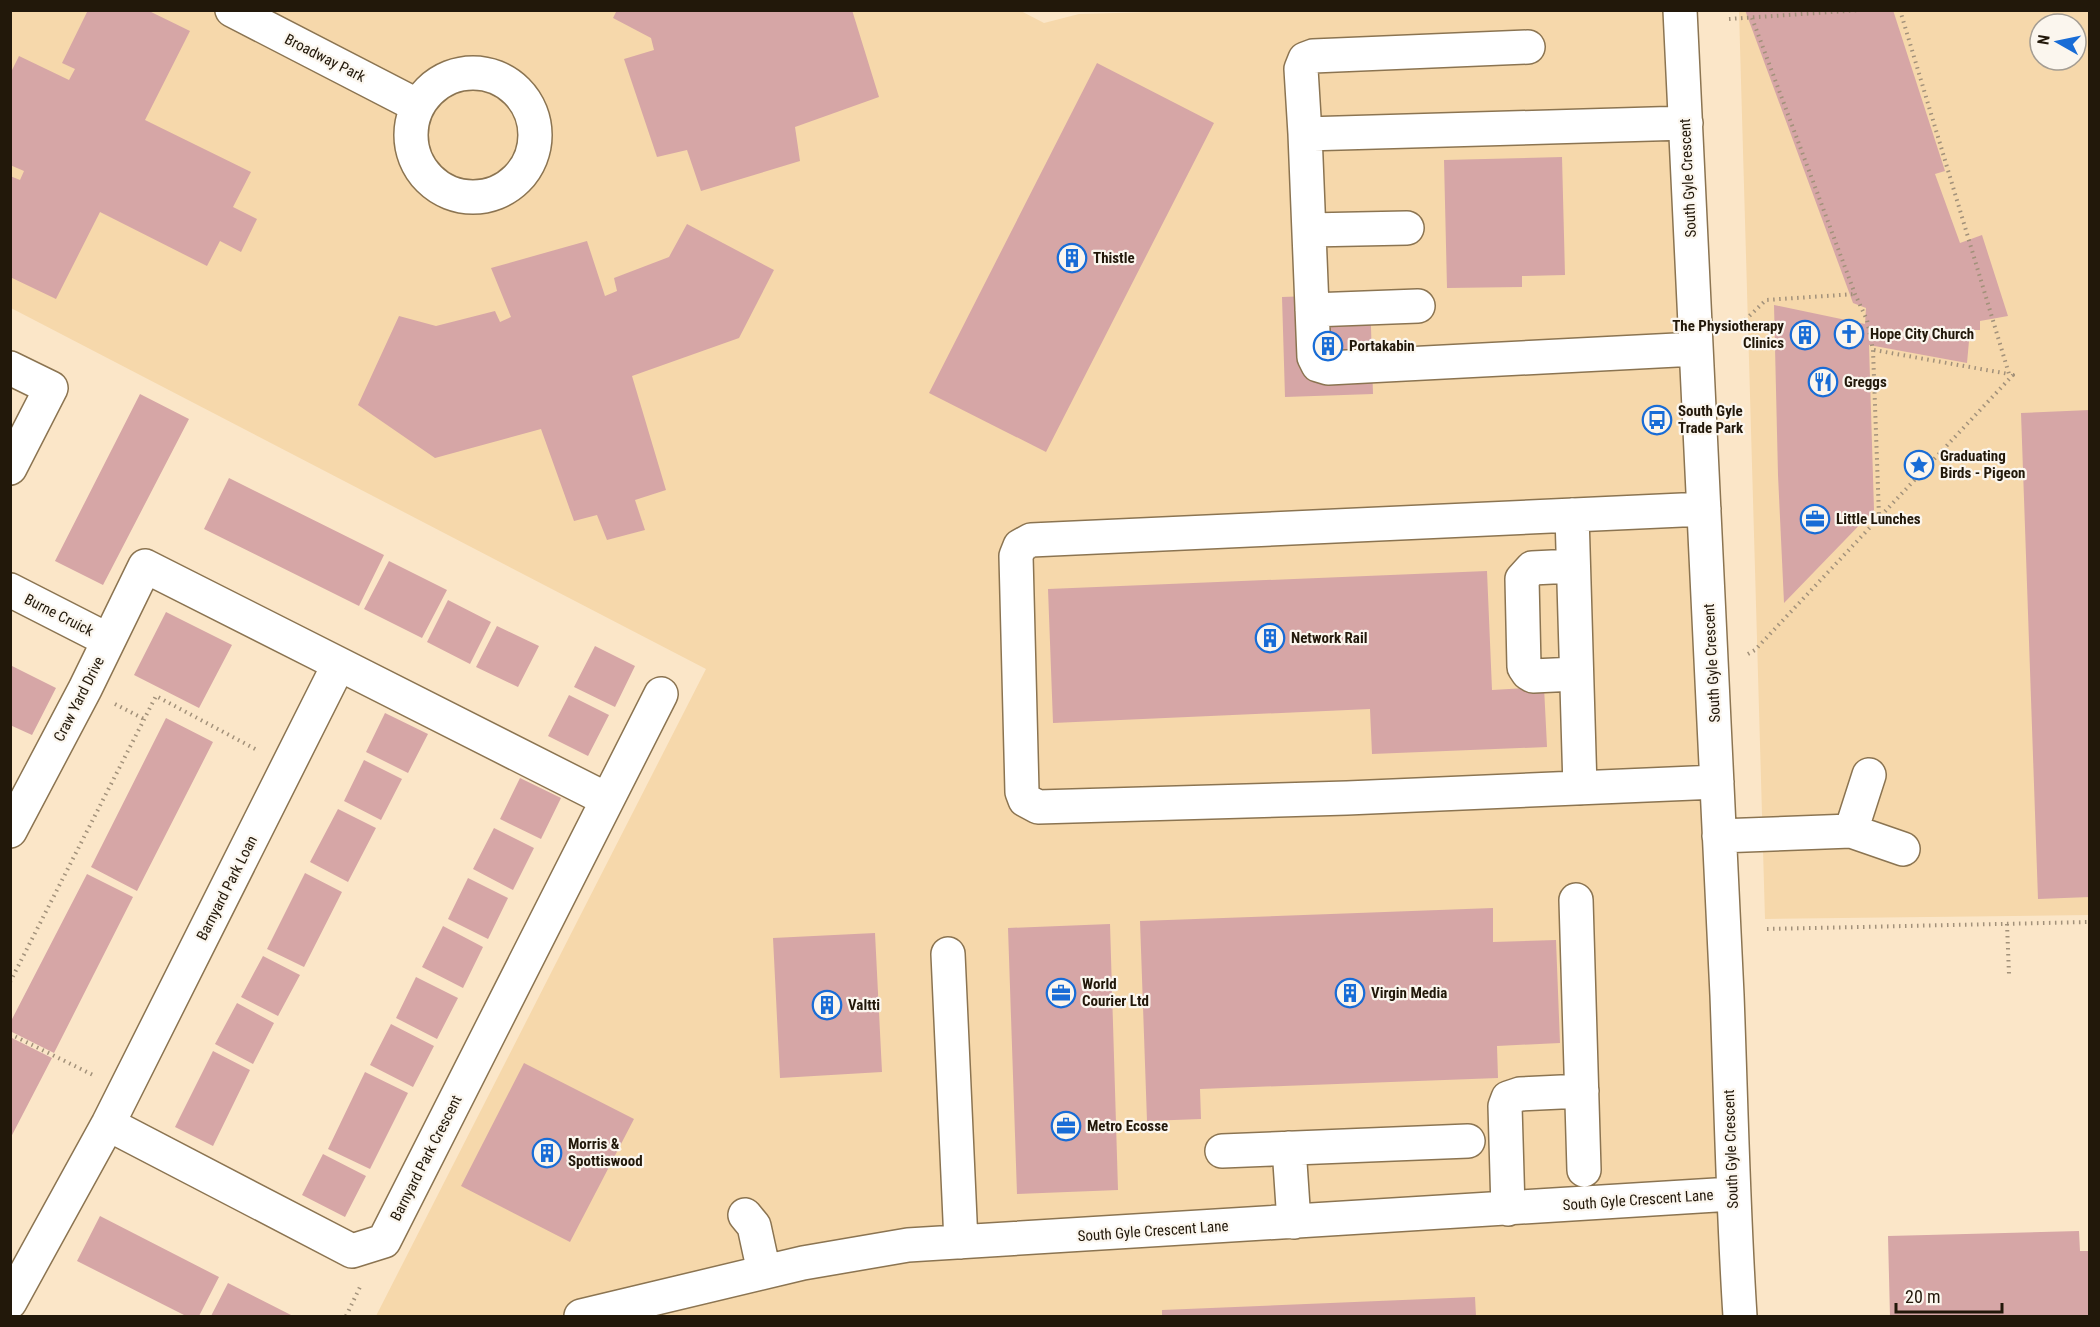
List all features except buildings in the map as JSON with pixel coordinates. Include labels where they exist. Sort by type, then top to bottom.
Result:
[{"type":"street","name":"Broadway Park","points":[[232,10],[418,106]]},
{"type":"street","name":"South Gyle Crescent","points":[[1680,10],[1727,1006],[1732,1194],[1740,1317]]},
{"type":"street","points":[[1528,47],[1313,56],[1305,59],[1302,69],[1312,310],[1314,357],[1318,365],[1328,368],[1696,339]]},
{"type":"street","points":[[1305,134],[1686,123]]},
{"type":"street","points":[[1309,230],[1407,228]]},
{"type":"street","points":[[1312,310],[1418,306]]},
{"type":"street","points":[[10,368],[51,388],[10,468]]},
{"type":"street","points":[[1704,509],[1031,540],[1020,546],[1016,556],[1022,792],[1025,800],[1038,807],[1336,798],[1717,782]]},
{"type":"street","points":[[1572,515],[1580,788]]},
{"type":"street","name":"Craw Yard Drive","points":[[10,831],[145,566],[339,664]]},
{"type":"street","points":[[1573,566],[1532,568],[1522,579],[1523,634],[1524,667],[1528,673],[1533,676],[1576,674]]},
{"type":"street","name":"Burne Cruick","points":[[10,590],[108,640]]},
{"type":"street","points":[[339,664],[606,799]]},
{"type":"street","name":"Barnyard Park Loan","points":[[10,1302],[108,1124],[339,664]]},
{"type":"street","name":"Barnyard Park Crescent","points":[[108,1124],[352,1251],[384,1241],[661,694]]},
{"type":"street","points":[[1851,831],[1869,775]]},
{"type":"street","points":[[1719,836],[1851,831],[1903,849]]},
{"type":"street","points":[[1576,900],[1584,1170]]},
{"type":"street","points":[[948,954],[961,1242]]},
{"type":"street","points":[[1508,1209],[1505,1106],[1508,1098],[1520,1094],[1582,1091]]},
{"type":"street","points":[[1222,1151],[1468,1141]]},
{"type":"street","points":[[1289,1148],[1294,1222]]},
{"type":"street","name":"South Gyle Crescent Lane","points":[[580,1317],[803,1263],[908,1245],[1732,1194]]},
{"type":"street","points":[[745,1215],[754,1226],[764,1272]]},
{"type":"path","points":[[1729,19],[1861,10]]},
{"type":"path","points":[[1900,10],[2009,374]]},
{"type":"path","points":[[1752,18],[1855,294],[1867,320],[1873,350],[1880,517]]},
{"type":"path","points":[[1696,339],[1741,324],[1766,300],[1855,294]]},
{"type":"path","points":[[1712,672],[1755,650],[2013,375],[1873,350]]},
{"type":"path","points":[[10,982],[156,696],[288,767]]},
{"type":"path","points":[[1767,929],[2090,922]]},
{"type":"path","points":[[2007,924],[2009,974]]},
{"type":"path","points":[[10,1034],[125,1091]]},
{"type":"shaded area","name":"South Gyle Trade Park","points":[[1019,10],[1044,23],[1079,14],[1189,11],[1666,11],[1725,1316],[376,1316],[706,669],[11,308],[10,11]]},
{"type":"shaded area","points":[[1739,11],[2089,11],[2089,915],[1765,919]]},
{"type":"place","name":"Thistle","points":[[1072,258]]},
{"type":"place","name":"Hope City Church","points":[[1849,334]]},
{"type":"place","name":"The Physiotherapy Clinics","points":[[1805,335]]},
{"type":"place","name":"Portakabin","points":[[1328,346]]},
{"type":"place","name":"Greggs","points":[[1823,382]]},
{"type":"place","name":"South Gyle Trade Park","points":[[1657,420]]},
{"type":"place","name":"Graduating Birds - Pigeon","points":[[1919,465]]},
{"type":"place","name":"Little Lunches","points":[[1815,519]]},
{"type":"place","name":"Network Rail","points":[[1270,638]]},
{"type":"place","name":"World Courier Ltd","points":[[1061,993]]},
{"type":"place","name":"Virgin Media","points":[[1350,993]]},
{"type":"place","name":"Valtti","points":[[827,1005]]},
{"type":"place","name":"Metro Ecosse","points":[[1066,1126]]},
{"type":"place","name":"Morris & Spottiswood","points":[[547,1153]]}]
